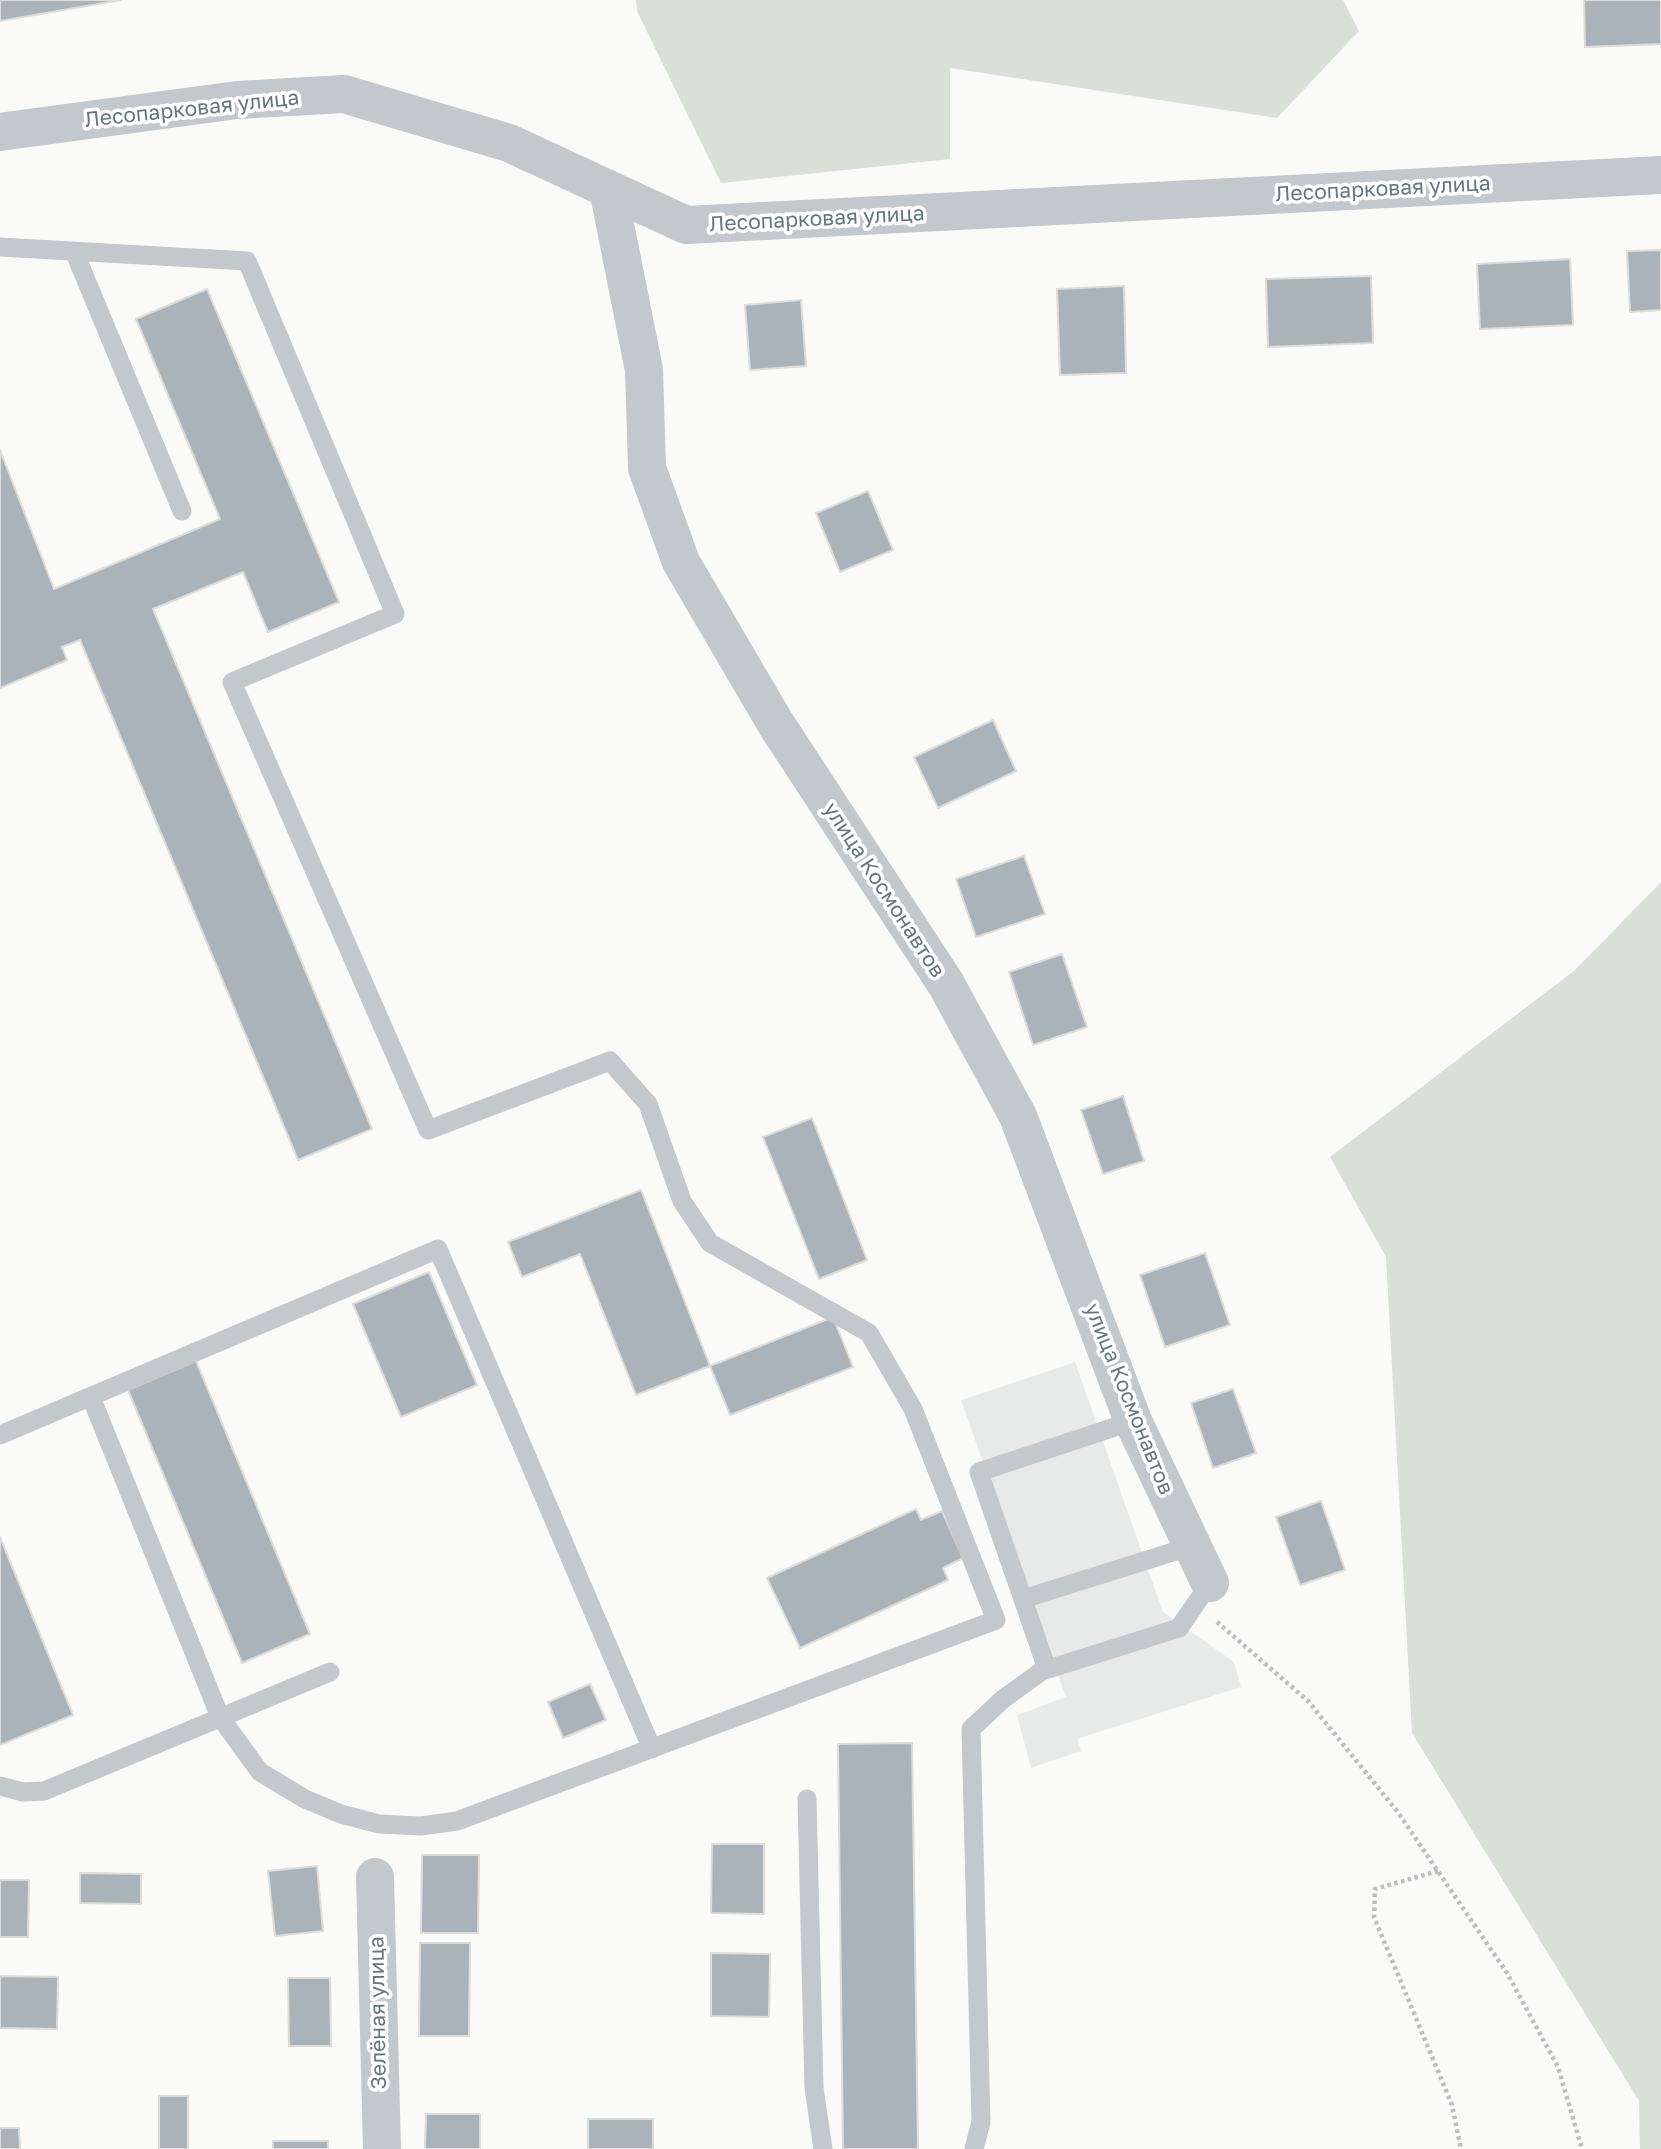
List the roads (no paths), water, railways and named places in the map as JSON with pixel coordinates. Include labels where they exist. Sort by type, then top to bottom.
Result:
[{"type":"street","name":"Лесопарковая улица","points":[[0,132],[237,100],[344,94],[509,143],[686,225],[1661,175]]},
{"type":"street","name":"улица Космонавтов","points":[[608,189],[644,370],[647,468],[681,562],[776,724],[946,984],[1018,1115],[1133,1421],[1192,1546],[1203,1594]]},
{"type":"street","name":"Зелёная улица","points":[[375,1877],[382,2149]]},
{"type":"lane","points":[[0,247],[247,261],[394,614],[232,682],[428,1130],[610,1061],[648,1104],[682,1201],[710,1243],[869,1333],[913,1409],[996,1620],[457,1821],[421,1826],[379,1824],[317,1804],[260,1772],[220,1717],[91,1397]]},
{"type":"lane","points":[[74,251],[181,511]]},
{"type":"lane","points":[[0,1435],[438,1249],[652,1749]]},
{"type":"lane","points":[[1047,1669],[979,1472],[1133,1421]]},
{"type":"lane","points":[[1023,1599],[1192,1546]]},
{"type":"lane","points":[[974,2149],[981,2122],[971,1729],[1003,1699],[1047,1669],[1179,1628],[1203,1594]]},
{"type":"lane","points":[[0,1786],[23,1793],[44,1791],[330,1672]]},
{"type":"lane","points":[[807,1799],[814,2088],[823,2149]]}]
